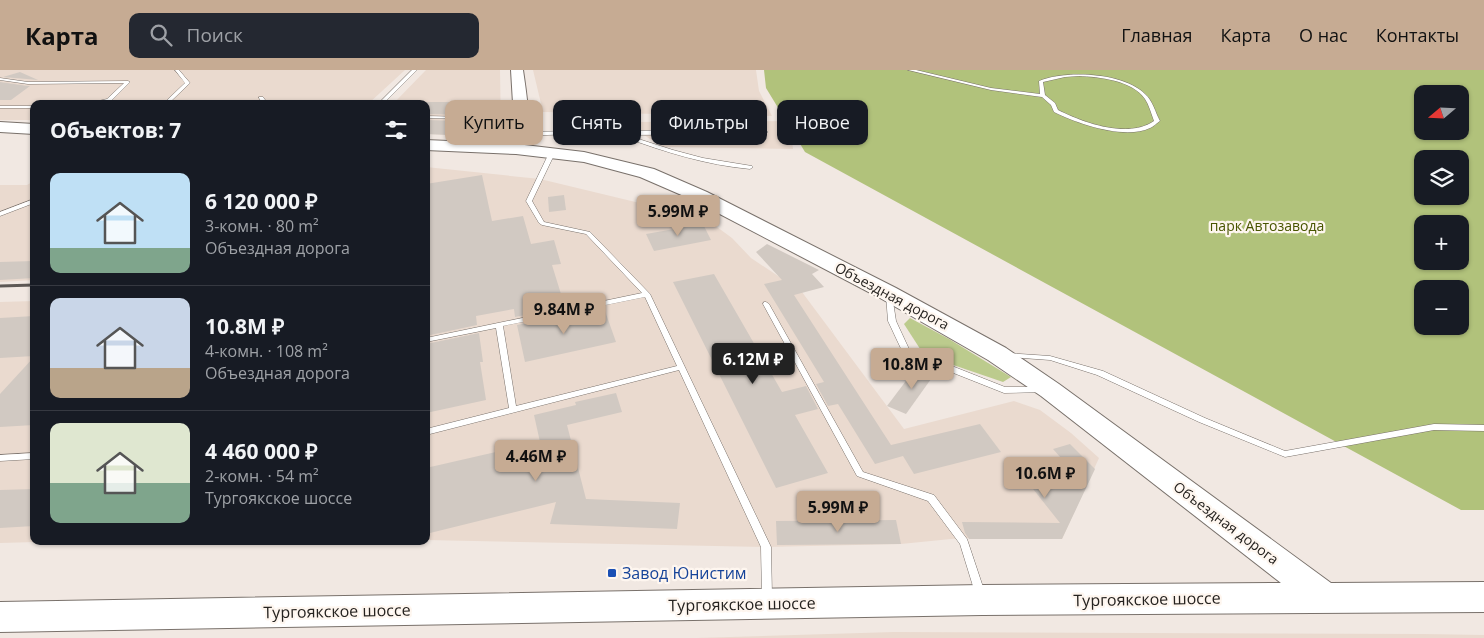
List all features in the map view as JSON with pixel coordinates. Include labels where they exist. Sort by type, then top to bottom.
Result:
[{"type":"main road","points":[[0,127],[30,128]]},
{"type":"main road","name":"Объездная дорога","points":[[430,145],[445,144]]},
{"type":"main road","name":"Объездная дорога","points":[[528,145],[552,153],[613,163],[647,174],[700,196],[888,292],[997,354],[1050,390],[1324,597]]},
{"type":"main road","name":"Тургоякское шоссе","points":[[0,617],[982,600],[1484,597]]},
{"type":"street","points":[[517,70],[520,100]]},
{"type":"lane","points":[[169,100],[188,83],[177,70]]},
{"type":"lane","points":[[384,100],[415,70]]},
{"type":"lane","points":[[910,70],[991,89],[1043,96],[1053,104],[1056,111],[1080,123],[1140,130],[1153,126],[1157,121],[1144,94],[1113,78],[1098,75],[1065,74],[1050,76],[1041,81],[1043,96]]},
{"type":"lane","points":[[0,79],[28,83],[128,82],[108,100]]},
{"type":"lane","points":[[0,107],[30,107]]},
{"type":"lane","points":[[430,117],[445,117]]},
{"type":"lane","points":[[641,142],[667,151],[728,166],[750,166]]},
{"type":"lane","points":[[552,153],[529,201],[542,222],[588,234],[647,294],[766,547],[767,604]]},
{"type":"lane","points":[[0,214],[30,203]]},
{"type":"lane","points":[[888,292],[892,322],[906,351],[1004,390],[1050,390]]},
{"type":"lane","points":[[430,339],[647,294]]},
{"type":"lane","points":[[766,304],[860,474],[931,498],[964,542],[982,600]]},
{"type":"lane","points":[[499,325],[513,410]]},
{"type":"lane","points":[[997,354],[1050,358],[1100,373],[1202,420],[1285,454],[1434,427],[1484,428]]},
{"type":"lane","points":[[430,431],[682,367]]},
{"type":"lane","points":[[0,458],[30,456]]},
{"type":"shaded area","points":[[0,70],[405,70],[372,100],[30,100],[30,120],[0,120]]},
{"type":"shaded area","points":[[426,70],[500,70],[500,100],[445,100],[445,135],[430,134],[430,100],[397,100]]},
{"type":"shaded area","points":[[533,70],[756,70],[759,91],[764,100],[651,100],[651,114],[641,114],[641,100],[553,100],[553,112],[543,112],[543,100],[540,100]]},
{"type":"shaded area","points":[[767,106],[772,116],[767,116]]},
{"type":"shaded area","points":[[767,121],[777,121],[777,145],[793,145],[793,149],[663,147],[660,145],[767,145]]},
{"type":"shaded area","points":[[641,122],[651,122],[651,140],[641,133]]},
{"type":"shaded area","points":[[430,167],[540,179],[706,219],[732,238],[751,258],[802,292],[904,429],[1014,401],[1040,410],[1071,433],[1099,458],[1062,539],[961,538],[901,544],[766,547],[430,540]]},
{"type":"shaded area","points":[[30,183],[30,280],[0,282],[0,185],[27,185]]},
{"type":"shaded area","points":[[30,301],[30,542],[0,543],[0,302]]},
{"type":"shaded area","points":[[894,632],[1423,634],[1484,635],[1484,638],[696,638]]},
{"type":"green space","name":"парк Автозавода","points":[[764,70],[1484,70],[1484,510],[1461,510],[805,152],[801,145],[868,145],[868,100],[777,100],[777,106],[766,88]]},
{"type":"green space","points":[[910,318],[949,339],[1011,377],[1003,382],[924,355],[904,324]]},
{"type":"building","points":[[20,72],[38,80],[3,77]]},
{"type":"building","points":[[0,82],[30,86],[11,100],[0,100]]},
{"type":"building","points":[[430,102],[445,102],[445,114],[430,114]]},
{"type":"building","points":[[430,120],[445,121],[445,135],[430,134]]},
{"type":"building","points":[[482,175],[492,221],[523,216],[531,244],[554,240],[561,264],[552,265],[565,307],[515,317],[514,309],[476,316],[477,325],[430,335],[430,183]]},
{"type":"building","points":[[564,195],[566,210],[549,212],[548,197]]},
{"type":"building","points":[[703,224],[711,240],[654,251],[646,234]]},
{"type":"building","points":[[767,244],[819,270],[812,274],[824,287],[794,295],[891,445],[980,424],[1001,452],[914,474],[903,456],[875,464],[838,404],[828,406],[816,384],[824,382],[764,284],[782,280],[756,252]]},
{"type":"building","points":[[30,261],[30,278],[0,280],[0,262]]},
{"type":"building","points":[[714,274],[782,392],[806,386],[818,409],[795,415],[828,473],[776,488],[673,282]]},
{"type":"building","points":[[605,311],[616,342],[525,362],[517,325],[567,315],[568,318]]},
{"type":"building","points":[[30,316],[30,356],[0,358],[0,318]]},
{"type":"building","points":[[479,333],[483,362],[480,362],[486,400],[430,412],[430,343]]},
{"type":"building","points":[[30,361],[30,425],[0,427],[0,394]]},
{"type":"building","points":[[918,365],[936,372],[906,414],[887,406]]},
{"type":"building","points":[[616,393],[622,412],[567,425],[586,499],[680,503],[677,529],[550,524],[556,502],[430,533],[430,467],[540,442],[534,415],[576,405],[575,402]]},
{"type":"building","points":[[1070,444],[1095,469],[1062,539],[969,539],[962,522],[1060,523],[1018,470],[1061,458],[1053,449]]},
{"type":"building","points":[[30,489],[30,526],[0,528],[0,490]]},
{"type":"building","points":[[896,520],[901,544],[777,545],[776,521]]},
{"type":"railway","points":[[0,286],[30,285]]},
{"type":"place","name":"Завод Юнистим","points":[[612,573]]}]
